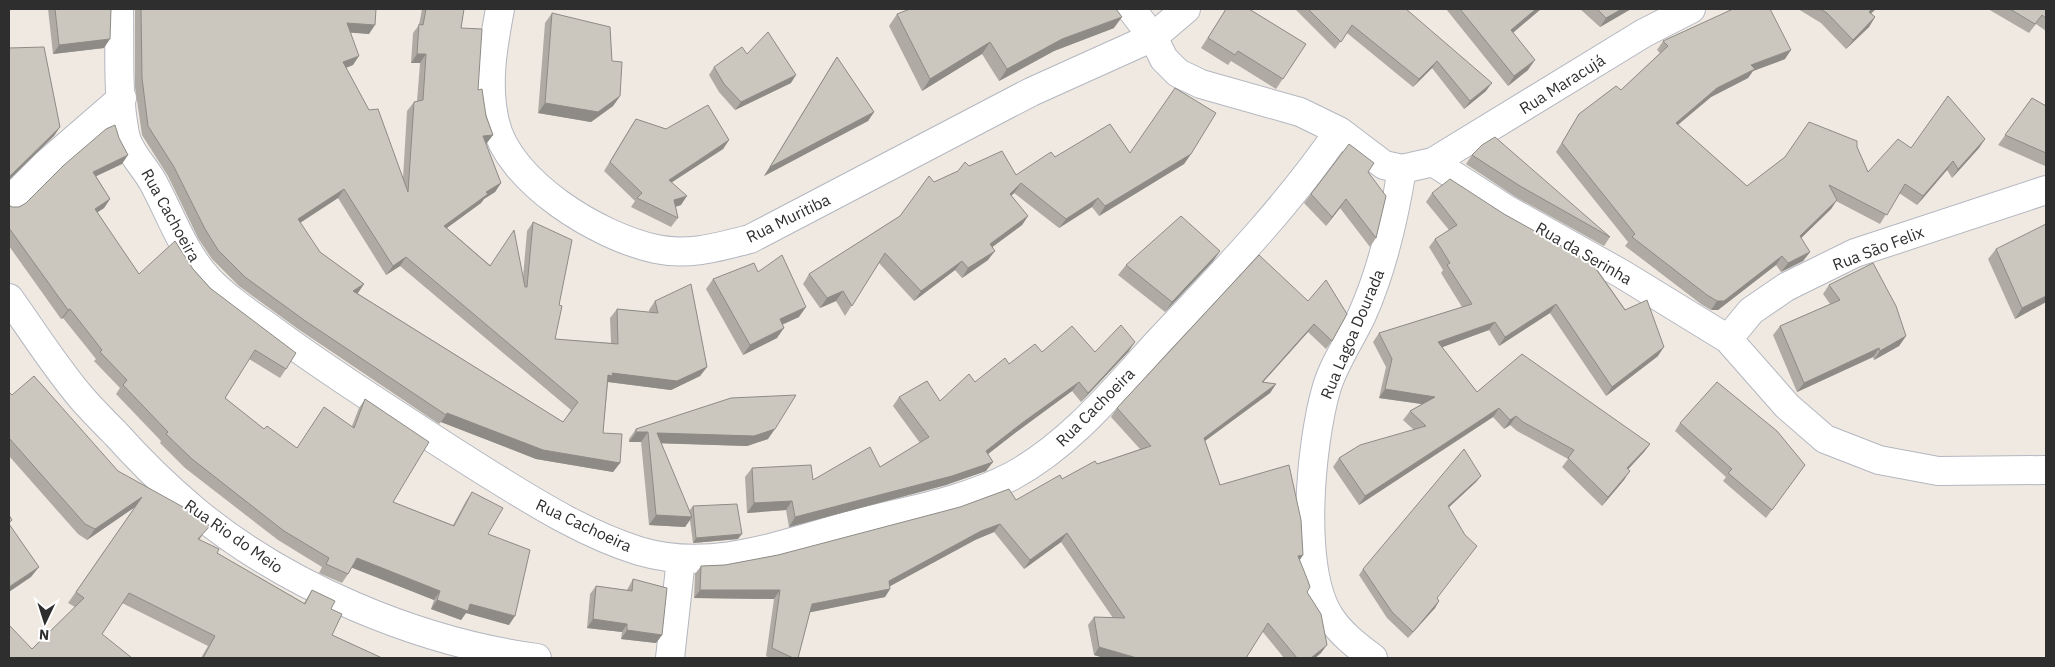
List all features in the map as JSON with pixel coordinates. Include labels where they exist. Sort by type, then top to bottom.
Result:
[{"type":"street","name":"Rua Cachoeira","points":[[119,9],[125,139],[150,177],[188,250],[208,278],[240,307],[297,349],[419,430],[554,515],[599,536],[641,551],[681,559],[733,557],[778,548],[848,526],[908,513],[962,497],[1012,476],[1053,448],[1091,414],[1196,302],[1308,177],[1339,131]]},
{"type":"street","name":"Rua Muritiba","points":[[500,9],[492,51],[490,87],[495,123],[508,156],[533,184],[574,213],[618,236],[657,249],[702,251],[750,239],[1031,92],[1153,37],[1186,9]]},
{"type":"street","points":[[1131,9],[1153,37],[1164,59],[1178,73],[1201,84],[1300,112],[1339,131],[1384,165],[1402,169],[1433,162]]},
{"type":"street","name":"Rua Maracujá","points":[[1433,162],[1644,33],[1692,9]]},
{"type":"street","points":[[9,201],[47,163],[122,98]]},
{"type":"street","name":"Rua da Serinha","points":[[1433,162],[1506,209],[1622,274],[1728,338],[1786,406],[1825,439],[1879,460],[1938,471],[2046,470]]},
{"type":"street","name":"Rua Lagoa Dourada","points":[[1373,658],[1351,642],[1329,616],[1316,583],[1312,545],[1311,506],[1318,423],[1327,387],[1363,314],[1378,274],[1393,222],[1402,169]]},
{"type":"street","name":"Rua São Felix","points":[[1728,338],[1751,311],[1786,287],[1855,253],[2046,190]]},
{"type":"street","name":"Rua Rio do Meio","points":[[9,298],[80,396],[136,456],[195,511],[263,560],[321,591],[396,622],[452,641],[537,658]]},
{"type":"street","points":[[670,658],[681,559]]},
{"type":"building","points":[[55,9],[111,9],[110,39],[59,45]]},
{"type":"building","points":[[141,9],[376,9],[375,25],[347,23],[359,56],[343,62],[369,110],[378,109],[408,192],[414,102],[423,100],[426,54],[417,54],[419,24],[423,25],[426,9],[464,9],[461,28],[482,29],[478,90],[482,89],[486,116],[493,135],[483,136],[501,183],[486,192],[488,194],[444,226],[490,266],[514,230],[525,287],[527,287],[533,222],[572,240],[559,305],[562,306],[555,339],[618,344],[617,309],[658,313],[655,301],[691,284],[707,367],[677,381],[612,373],[613,376],[608,375],[603,433],[622,434],[620,463],[543,450],[447,413],[446,415],[304,320],[245,277],[218,250],[205,229],[174,167],[148,126],[142,78]],"holes":[[[344,189],[393,266],[406,257],[578,402],[563,422],[353,291],[364,284],[320,252],[298,219]]]},
{"type":"building","points":[[910,9],[1116,9],[1122,17],[1062,39],[1007,69],[990,42],[930,79],[897,14]]},
{"type":"building","points":[[1226,9],[1249,9],[1306,44],[1283,79],[1238,51],[1235,55],[1208,38]]},
{"type":"building","points":[[1308,9],[1406,9],[1492,83],[1470,101],[1437,61],[1419,79],[1352,25],[1341,42]]},
{"type":"building","points":[[1460,9],[1536,9],[1511,30],[1535,60],[1514,76]]},
{"type":"building","points":[[1597,9],[1622,9],[1606,18]]},
{"type":"building","points":[[1733,9],[1770,9],[1791,50],[1751,65],[1755,69],[1717,88],[1676,123],[1747,186],[1785,157],[1809,122],[1857,141],[1857,147],[1868,172],[1898,139],[1911,148],[1948,96],[1985,139],[1958,169],[1953,161],[1923,196],[1905,184],[1887,215],[1829,185],[1837,200],[1800,236],[1810,252],[1788,263],[1782,256],[1724,301],[1717,301],[1632,237],[1635,234],[1562,143],[1579,114],[1616,86],[1621,90],[1668,46],[1663,41]]},
{"type":"building","points":[[1820,9],[1872,9],[1869,12],[1875,17],[1853,40],[1827,13]]},
{"type":"building","points":[[2010,9],[2046,9],[2046,18],[2042,15],[2035,24]]},
{"type":"building","points":[[552,13],[610,27],[612,61],[622,62],[620,96],[598,112],[545,103]]},
{"type":"building","points":[[768,32],[796,75],[741,102],[724,84],[714,67],[742,47],[747,54]]},
{"type":"building","points":[[44,47],[60,127],[9,177],[9,48]]},
{"type":"building","points":[[837,57],[874,112],[770,167]]},
{"type":"building","points":[[1175,88],[1216,113],[1191,154],[1105,206],[1098,198],[1066,219],[1021,183],[1010,194],[1028,216],[990,244],[995,251],[968,268],[962,261],[921,291],[885,253],[852,306],[843,291],[827,298],[809,274],[900,216],[929,176],[934,182],[958,171],[965,162],[969,166],[1002,151],[1016,175],[1051,152],[1055,157],[1110,124],[1130,153]]},
{"type":"building","points":[[2032,98],[2046,106],[2046,153],[2005,135]]},
{"type":"building","points":[[708,105],[729,140],[669,180],[687,196],[674,200],[678,218],[637,198],[642,193],[610,162],[636,119],[666,129]]},
{"type":"building","points":[[115,125],[128,155],[93,172],[110,199],[95,209],[139,274],[175,241],[193,269],[210,288],[296,353],[286,369],[255,350],[225,398],[264,429],[267,426],[297,448],[324,407],[354,428],[365,399],[429,442],[393,502],[454,526],[472,492],[503,508],[488,534],[530,550],[515,616],[470,604],[468,611],[437,600],[440,591],[357,558],[348,574],[326,564],[329,558],[284,531],[192,459],[166,434],[168,432],[123,385],[127,380],[100,352],[102,350],[70,309],[68,310],[9,228],[9,205],[19,207],[26,203],[64,165],[106,129]]},
{"type":"building","points":[[1495,137],[1610,237],[1520,186],[1472,155],[1482,145]]},
{"type":"building","points":[[1349,144],[1374,163],[1368,172],[1386,196],[1376,238],[1346,199],[1332,217],[1311,194]]},
{"type":"building","points":[[1450,179],[1504,214],[1599,267],[1596,269],[1625,310],[1647,300],[1664,347],[1612,387],[1556,304],[1505,337],[1495,322],[1438,342],[1477,392],[1522,354],[1650,444],[1627,468],[1630,471],[1608,497],[1568,458],[1574,450],[1523,422],[1516,416],[1510,420],[1499,408],[1365,496],[1339,458],[1360,445],[1426,426],[1410,411],[1435,397],[1385,389],[1392,359],[1379,333],[1472,304],[1447,265],[1450,263],[1435,239],[1457,225],[1432,193]]},
{"type":"building","points":[[1181,216],[1220,251],[1172,302],[1126,265]]},
{"type":"building","points":[[2046,224],[2046,296],[2022,308],[1996,249]]},
{"type":"building","points":[[782,255],[806,307],[780,319],[784,328],[750,345],[713,279],[754,263],[758,272]]},
{"type":"building","points":[[1259,255],[1308,301],[1326,280],[1347,314],[1332,341],[1314,324],[1262,382],[1276,384],[1204,438],[1220,485],[1289,465],[1301,520],[1303,555],[1298,556],[1310,587],[1307,592],[1321,614],[1327,645],[1311,658],[1297,658],[1268,623],[1246,658],[1137,658],[1099,647],[1094,617],[1125,618],[1067,533],[1030,560],[1000,524],[981,531],[889,581],[890,589],[812,604],[798,658],[793,658],[772,648],[780,590],[700,590],[701,566],[725,565],[778,555],[960,507],[1009,489],[1016,500],[1060,475],[1062,479],[1095,461],[1097,464],[1151,446],[1117,408]]},
{"type":"building","points":[[1873,263],[1896,306],[1906,336],[1880,351],[1879,348],[1804,383],[1780,326],[1840,300],[1829,285]]},
{"type":"building","points":[[1121,325],[1135,342],[1104,376],[1088,393],[1079,382],[1022,423],[986,451],[993,462],[952,476],[795,517],[792,501],[754,503],[752,468],[811,465],[813,480],[870,447],[880,467],[929,437],[899,397],[927,381],[940,401],[969,374],[975,382],[1005,358],[1009,364],[1035,344],[1042,352],[1072,326],[1095,352]]},
{"type":"building","points":[[34,376],[118,471],[192,512],[210,526],[198,539],[219,549],[217,553],[305,604],[312,590],[335,601],[331,609],[342,614],[332,635],[382,658],[203,658],[215,636],[129,593],[102,634],[132,658],[9,658],[9,625],[32,649],[84,598],[76,592],[142,497],[95,529],[85,524],[9,438],[9,392],[12,395]]},
{"type":"building","points":[[1717,382],[1777,431],[1805,465],[1772,510],[1728,473],[1732,469],[1680,423]]},
{"type":"building","points":[[796,395],[775,429],[754,436],[657,433],[692,517],[656,515],[648,432],[636,432],[636,429],[731,398]]},
{"type":"building","points":[[1464,449],[1481,476],[1448,506],[1465,535],[1477,546],[1437,598],[1439,601],[1413,632],[1392,612],[1363,569]]},
{"type":"building","points":[[737,504],[742,534],[696,538],[693,506]]},
{"type":"building","points":[[9,524],[39,567],[9,587]]},
{"type":"building","points":[[633,579],[667,588],[662,635],[627,630],[627,624],[593,619],[596,586],[632,591]]}]
